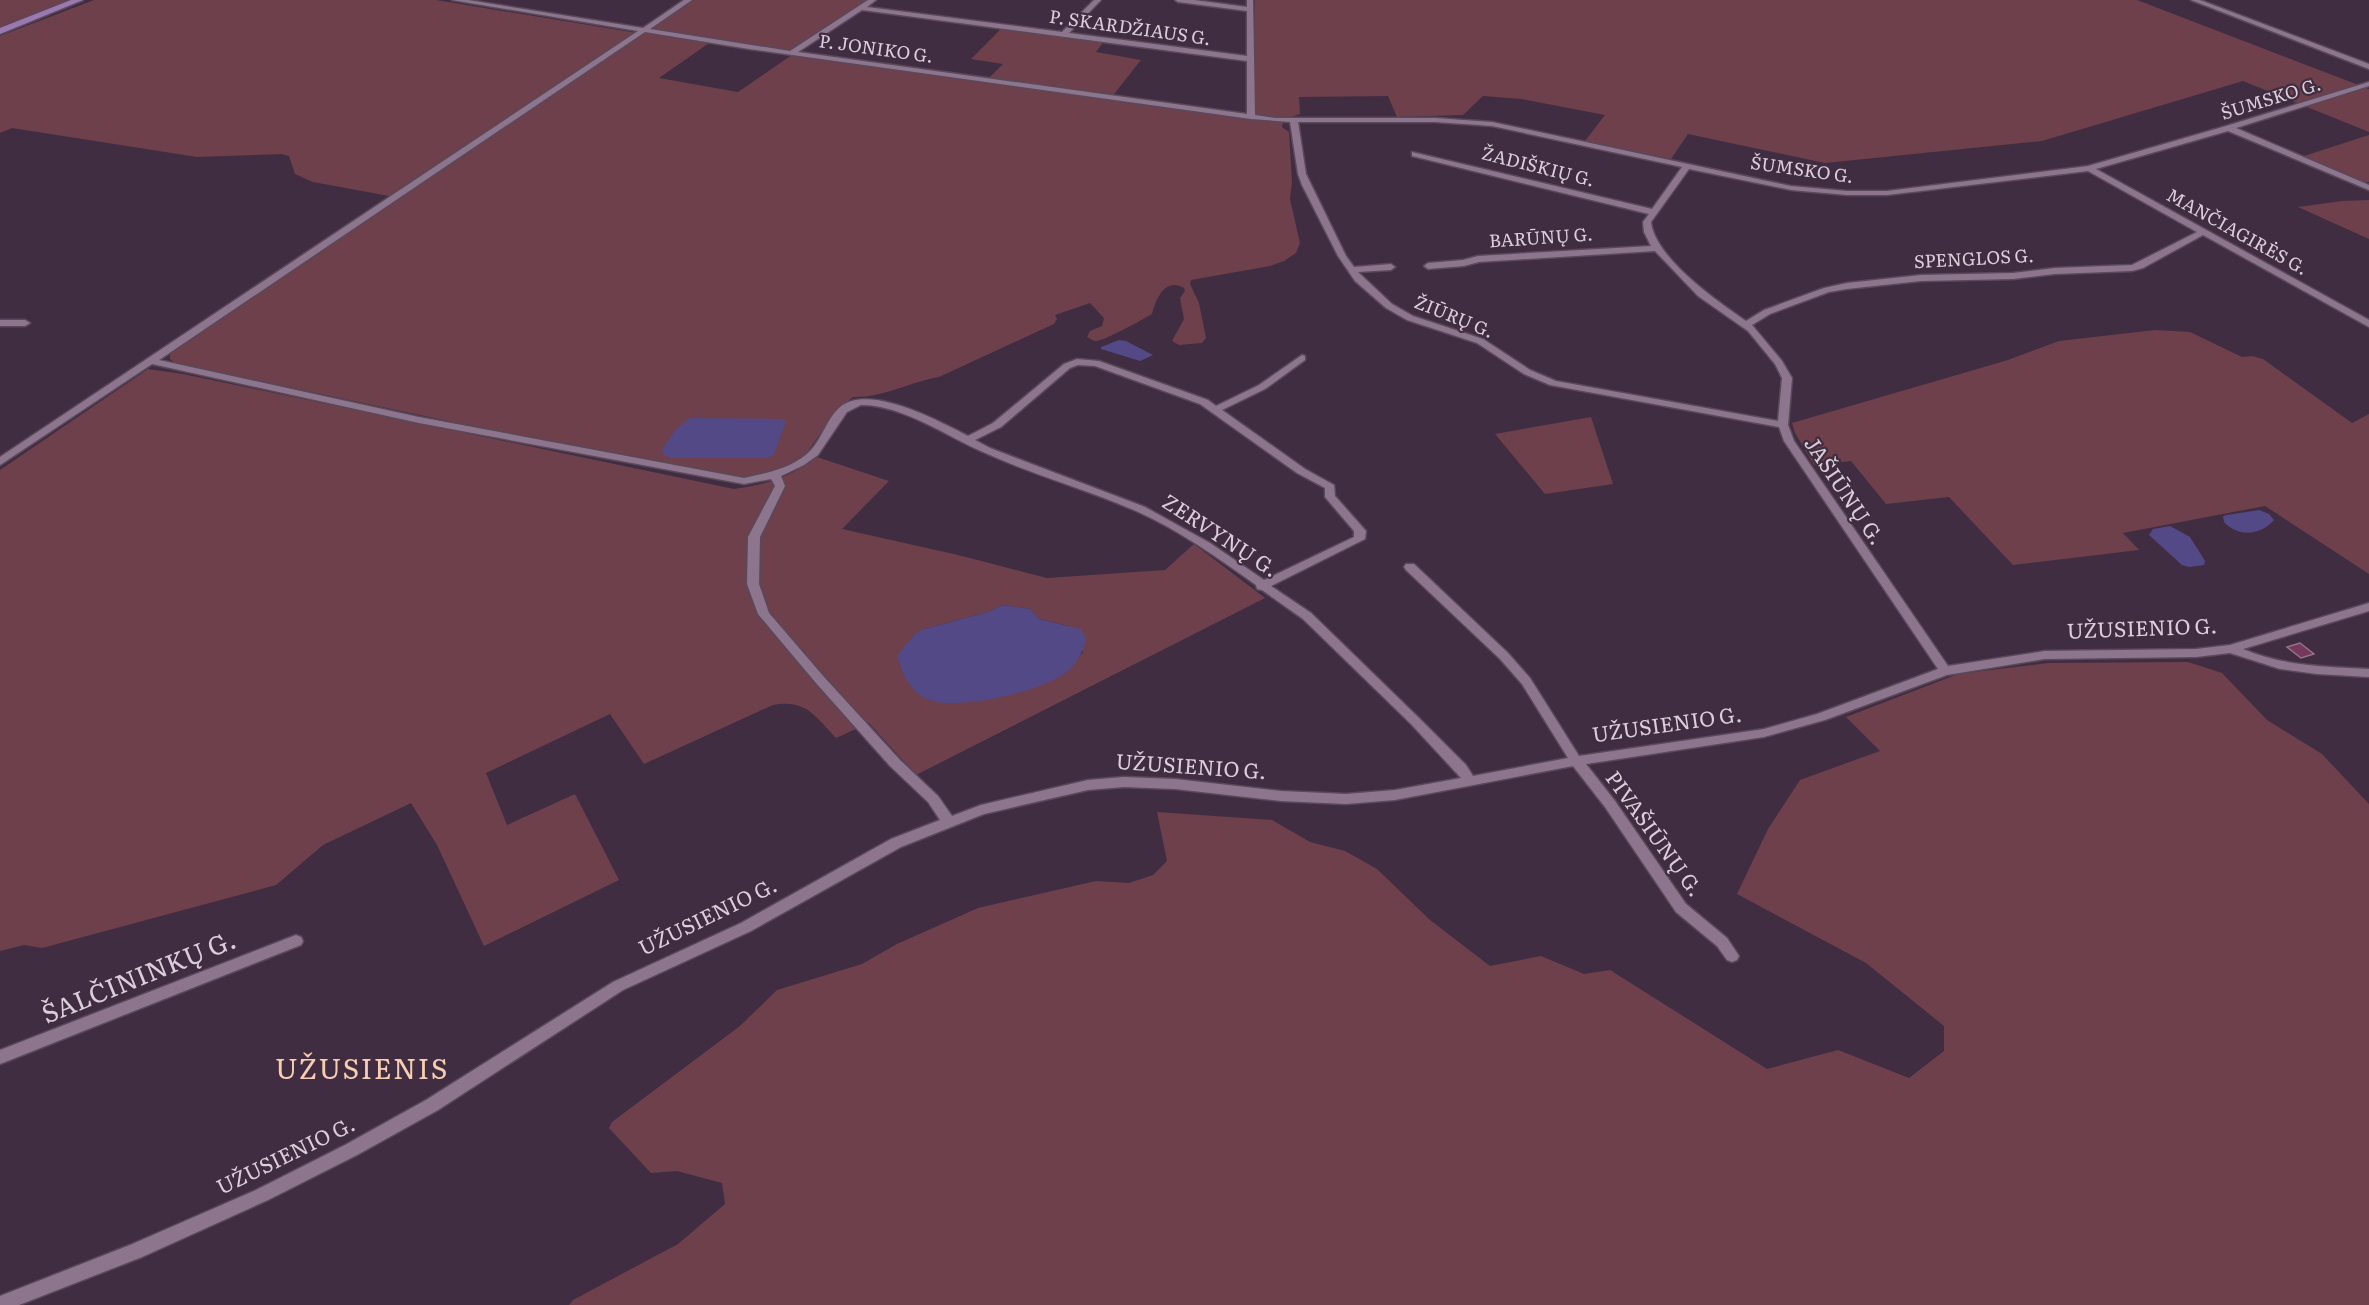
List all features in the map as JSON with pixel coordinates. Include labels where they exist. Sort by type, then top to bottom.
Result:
[{"type":"main road","points":[[0,31],[79,0]]},
{"type":"street","name":"P. JONIKO G.","points":[[455,0],[791,53],[1294,121]]},
{"type":"street","points":[[512,10],[527,0]]},
{"type":"street","points":[[0,462],[688,0]]},
{"type":"street","points":[[791,53],[873,0]]},
{"type":"street","points":[[1064,34],[1098,0]]},
{"type":"street","points":[[1178,0],[1250,9]]},
{"type":"street","points":[[1250,0],[1251,117]]},
{"type":"street","points":[[2194,0],[2369,67]]},
{"type":"street","name":"P. SKARDŽIAUS G.","points":[[862,8],[1251,59]]},
{"type":"street","name":"ŠUMSKO G.","points":[[1294,121],[1435,120],[1484,123],[1791,188],[1867,194],[2089,168],[2229,128],[2369,84]]},
{"type":"street","name":"ŽIŪRŲ G.","points":[[1294,121],[1302,174],[1306,185],[1350,270],[1397,311],[1423,323],[1480,341],[1527,372],[1553,382],[1783,425]]},
{"type":"street","points":[[2229,128],[2369,189]]},
{"type":"street","name":"ŽADIŠKIŲ G.","points":[[1415,154],[1653,212]]},
{"type":"street","points":[[1653,212],[1687,165]]},
{"type":"street","name":"MANČIAGIRĖS G.","points":[[2089,168],[2368,323]]},
{"type":"street","name":"JAŠIŪNŲ G.","points":[[1653,212],[1647,222],[1648,232],[1657,248],[1701,294],[1760,337],[1787,378],[1783,425],[1789,441],[1945,670]]},
{"type":"street","name":"SPENGLOS G.","points":[[1746,325],[1776,309],[1827,290],[1847,286],[1921,278],[2013,276],[2055,271],[2132,268],[2204,231]]},
{"type":"street","name":"BARŪNŲ G.","points":[[1428,266],[1464,263],[1478,259],[1657,248]]},
{"type":"street","points":[[1350,270],[1392,267]]},
{"type":"street","points":[[0,323],[25,323]]},
{"type":"street","points":[[1217,410],[1262,387],[1302,358]]},
{"type":"street","points":[[151,360],[419,420],[719,478],[744,481],[775,476],[780,486],[754,537],[753,584],[764,614],[820,681],[895,763],[933,799],[948,821]]},
{"type":"street","points":[[968,440],[997,425],[1068,366],[1077,362],[1096,363],[1204,402],[1301,471],[1330,487],[1330,497],[1360,531],[1359,539],[1261,586]]},
{"type":"street","name":"ZERVYNŲ G.","points":[[775,476],[814,453],[843,410],[859,402],[879,403],[968,440],[986,450],[1142,509],[1167,522],[1241,569],[1261,586],[1307,616],[1461,768],[1470,782]]},
{"type":"street","name":"PIVAŠIŪNŲ G.","points":[[1410,567],[1504,656],[1526,681],[1576,761],[1610,804],[1681,909],[1722,942],[1732,956]]},
{"type":"street","name":"UŽUSIENIO G.","points":[[0,1304],[136,1251],[262,1194],[351,1150],[432,1105],[618,987],[746,927],[896,843],[948,821],[1019,800],[1107,783],[1175,784],[1281,796],[1346,799],[1395,795],[1576,761],[1764,733],[1821,717],[1945,670],[2045,655],[2196,653],[2232,649],[2369,607]]},
{"type":"street","points":[[2232,649],[2268,661],[2344,672],[2369,673]]},
{"type":"street","name":"ŠALČININKŲ G.","points":[[0,1057],[296,941]]},
{"type":"shaded area","points":[[0,0],[70,0],[0,28]]},
{"type":"shaded area","points":[[94,0],[436,0],[643,34],[694,0],[867,0],[789,51],[712,41],[659,78],[738,92],[792,55],[985,82],[1003,64],[971,59],[1002,28],[1104,41],[1096,52],[1141,60],[1110,99],[1252,120],[1256,114],[1254,111],[1255,0],[2137,0],[2369,89],[2369,132],[2243,81],[2042,141],[1825,163],[1688,134],[1671,159],[1585,141],[1605,115],[1522,99],[1483,96],[1463,115],[1397,117],[1388,96],[1299,97],[1300,114],[1284,119],[1282,127],[1289,132],[1292,182],[1290,199],[1300,243],[1296,253],[1270,266],[1191,280],[1190,284],[1199,303],[1206,338],[1202,343],[1179,345],[1172,341],[1184,319],[1180,298],[1185,291],[1177,285],[1167,287],[1162,291],[1152,314],[1123,330],[1095,341],[1087,337],[1090,331],[1102,326],[1104,318],[1090,303],[1055,315],[1057,319],[1054,324],[939,377],[875,395],[853,397],[836,411],[806,454],[787,468],[754,477],[733,477],[448,421],[175,363],[170,359],[170,354],[400,198],[313,182],[295,174],[289,156],[281,154],[197,157],[12,128],[0,133],[0,36]]},
{"type":"shaded area","points":[[2369,135],[2369,182],[2361,182],[2301,157]]},
{"type":"shaded area","points":[[2369,200],[2369,239],[2298,207],[2342,201]]},
{"type":"shaded area","points":[[2155,330],[2190,332],[2242,357],[2252,356],[2263,359],[2352,423],[2369,414],[2369,574],[2265,506],[2123,533],[2139,550],[2013,565],[1949,497],[1886,504],[1851,461],[1814,465],[1795,433],[1792,423],[2008,360],[2059,341]]},
{"type":"shaded area","points":[[1119,340],[1126,341],[1153,355],[1140,361],[1101,349]]},
{"type":"shaded area","points":[[148,369],[183,374],[734,489],[778,479],[798,470],[817,457],[889,481],[842,529],[1047,578],[1165,570],[1194,544],[1265,598],[916,775],[869,723],[836,738],[816,716],[794,705],[773,705],[644,764],[610,714],[486,773],[507,825],[575,794],[619,880],[484,946],[437,845],[411,803],[323,845],[276,885],[42,948],[24,945],[0,951],[0,470]],"holes":[[[1003,605],[1031,609],[1039,619],[1069,626],[1083,652],[1065,673],[1017,692],[924,629],[988,612]]]},
{"type":"shaded area","points":[[1591,417],[1613,484],[1545,494],[1495,434]]},
{"type":"shaded area","points":[[690,418],[782,419],[786,421],[774,454],[768,458],[671,458],[664,455],[662,450],[676,429]]},
{"type":"shaded area","points":[[2259,510],[2269,514],[2274,520],[2256,532],[2242,532],[2224,522],[2223,516]]},
{"type":"shaded area","points":[[2170,526],[2190,537],[2205,561],[2204,565],[2189,567],[2182,565],[2149,535],[2153,529]]},
{"type":"shaded area","points":[[1003,605],[1031,609],[1039,619],[1081,629],[1086,640],[1081,654],[1072,667],[1052,681],[1016,693],[974,702],[938,702],[925,698],[914,690],[897,656],[915,634],[924,629],[988,612]]},
{"type":"shaded area","points":[[2188,662],[2222,673],[2267,720],[2322,754],[2369,804],[2369,1305],[569,1305],[573,1300],[678,1244],[725,1204],[722,1183],[677,1171],[651,1173],[609,1128],[612,1122],[740,1026],[777,990],[862,964],[897,944],[978,908],[1096,881],[1129,883],[1153,875],[1167,861],[1157,812],[1272,820],[1310,842],[1345,851],[1377,869],[1430,920],[1490,966],[1541,956],[1584,974],[1610,970],[1767,1069],[1838,1050],[1909,1078],[1944,1051],[1944,1026],[1866,963],[1737,894],[1768,829],[1800,780],[1880,751],[1846,717],[1958,674],[2048,663]]},
{"type":"building","points":[[2300,643],[2314,654],[2301,658],[2287,647]]},
{"type":"district","name":"UŽUSIENIS","points":[[362,1069]]}]
